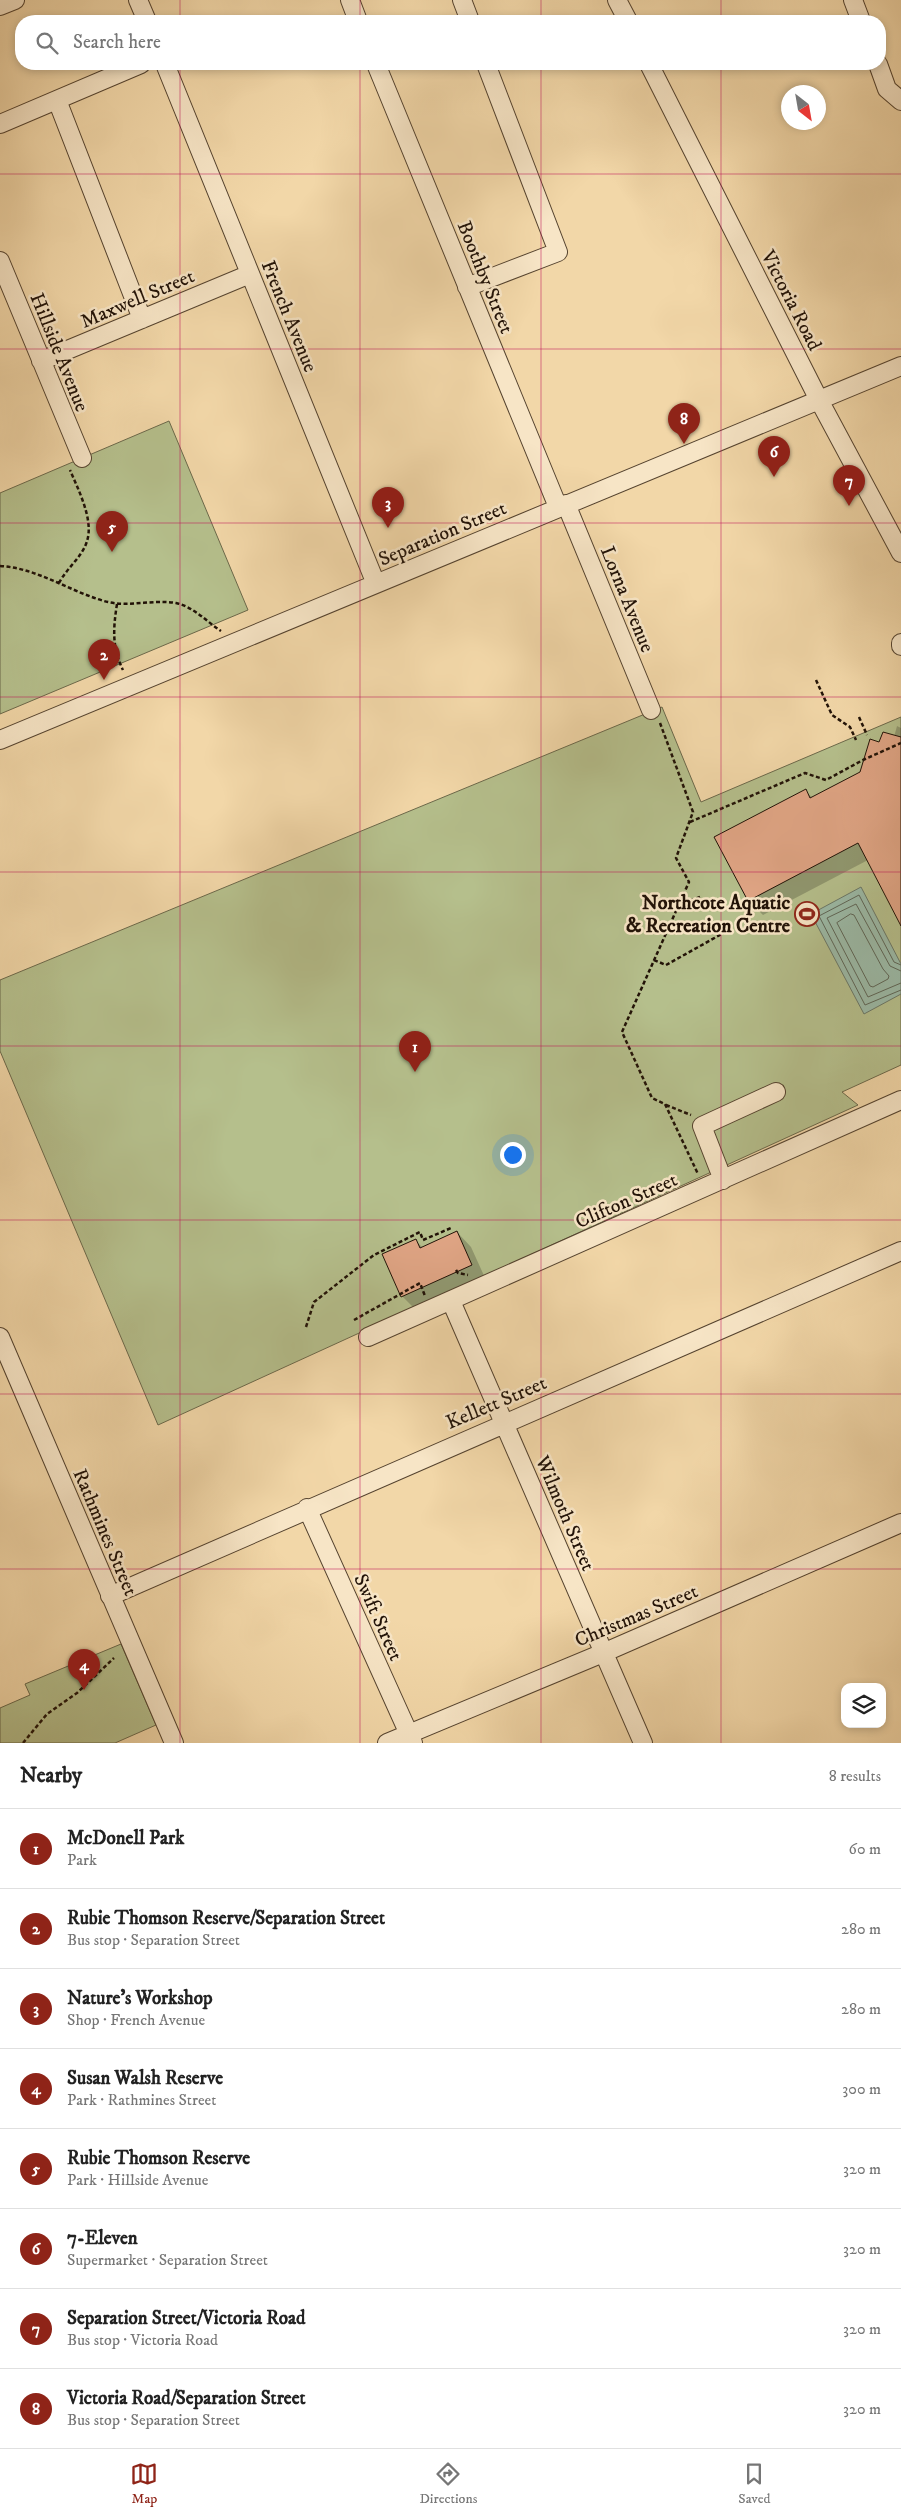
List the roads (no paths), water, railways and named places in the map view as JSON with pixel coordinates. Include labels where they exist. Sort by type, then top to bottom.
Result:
[{"type":"street","points":[[0,6],[15,0]]},
{"type":"street","points":[[138,0],[144,15]]},
{"type":"street","points":[[350,0],[356,15]]},
{"type":"street","points":[[462,0],[468,15]]},
{"type":"street","points":[[617,0],[625,15]]},
{"type":"street","points":[[853,0],[859,15]]},
{"type":"street","points":[[0,124],[127,70]]},
{"type":"street","name":"French Avenue","points":[[167,70],[376,584]]},
{"type":"street","name":"Boothby Street","points":[[378,70],[467,287],[562,506]]},
{"type":"street","points":[[467,287],[558,252],[488,70]]},
{"type":"street","name":"Victoria Road","points":[[652,70],[819,400],[901,554]]},
{"type":"street","points":[[880,70],[887,89],[901,101]]},
{"type":"street","points":[[57,100],[142,319]]},
{"type":"street","name":"Hillside Avenue","points":[[0,261],[41,361],[75,461]]},
{"type":"street","name":"Maxwell Street","points":[[41,361],[250,274]]},
{"type":"street","name":"Separation Street","points":[[0,740],[901,366]]},
{"type":"street","name":"Lorna Avenue","points":[[562,506],[651,710]]},
{"type":"street","points":[[724,1180],[702,1126],[776,1092]]},
{"type":"street","name":"Clifton Street","points":[[368,1337],[901,1100]]},
{"type":"street","name":"Kellett Street","points":[[110,1596],[504,1422],[901,1251]]},
{"type":"street","name":"Wilmoth Street","points":[[450,1301],[643,1743]]},
{"type":"street","name":"Rathmines Street","points":[[0,1337],[174,1743]]},
{"type":"street","name":"Swift Street","points":[[307,1508],[411,1738]]},
{"type":"street","name":"Christmas Street","points":[[387,1743],[411,1738],[901,1524]]},
{"type":"water","points":[[861,887],[901,964],[901,994],[864,1014],[811,914]]},
{"type":"place","name":"Victoria Road/Separation Street","points":[[684,444]]},
{"type":"place","name":"7-Eleven","points":[[774,477]]},
{"type":"place","name":"Separation Street/Victoria Road","points":[[849,506]]},
{"type":"place","name":"Nature's Workshop","points":[[388,528]]},
{"type":"place","name":"Rubie Thomson Reserve","points":[[112,552]]},
{"type":"place","name":"Rubie Thomson Reserve/Separation Street","points":[[104,680]]},
{"type":"place","name":"Northcote Aquatic & Recreation Centre","points":[[807,914]]},
{"type":"place","name":"McDonell Park","points":[[415,1072]]},
{"type":"place","name":"Susan Walsh Reserve","points":[[84,1690]]}]
